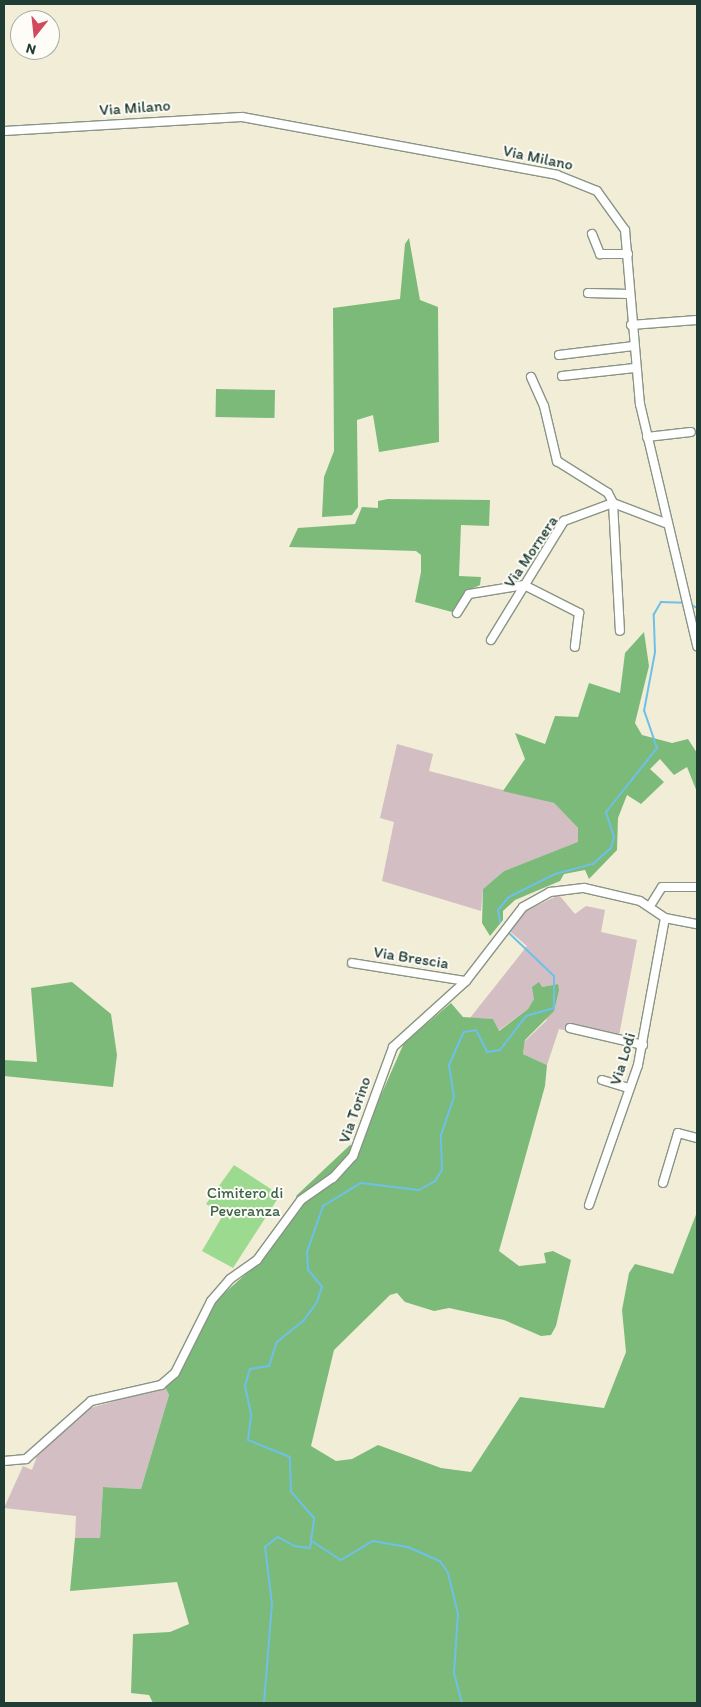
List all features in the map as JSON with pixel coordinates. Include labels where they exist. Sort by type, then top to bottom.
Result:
[{"type":"street","name":"Via Milano","points":[[4,131],[242,117],[557,175],[585,183],[606,200],[625,230],[635,368],[665,523],[697,646]]},
{"type":"street","points":[[592,234],[600,254],[628,254]]},
{"type":"street","points":[[588,293],[630,294]]},
{"type":"street","points":[[631,326],[697,320]]},
{"type":"street","points":[[559,355],[633,346]]},
{"type":"street","points":[[562,376],[635,368]]},
{"type":"street","points":[[531,377],[544,406],[557,461],[608,492],[613,503],[620,631]]},
{"type":"street","points":[[647,437],[691,432]]},
{"type":"street","points":[[613,503],[665,523]]},
{"type":"street","name":"Via Mornera","points":[[491,640],[564,520],[613,503]]},
{"type":"street","points":[[457,613],[469,594],[524,585],[579,613],[575,647]]},
{"type":"street","points":[[697,887],[662,888],[650,906],[665,918],[697,924]]},
{"type":"street","name":"Via Torino","points":[[4,1461],[26,1459],[84,1405],[161,1386],[175,1373],[211,1301],[230,1279],[257,1260],[301,1200],[333,1178],[353,1156],[394,1047],[466,981],[508,922],[537,897],[584,888],[650,906]]},
{"type":"street","name":"Via Lodi","points":[[589,1204],[643,1045],[665,918]]},
{"type":"street","name":"Via Brescia","points":[[352,962],[466,981]]},
{"type":"street","points":[[570,1028],[643,1045]]},
{"type":"street","points":[[602,1080],[629,1088]]},
{"type":"street","points":[[663,1183],[678,1132],[697,1138]]},
{"type":"shaded area","points":[[397,744],[433,754],[429,771],[554,803],[578,828],[578,843],[504,871],[483,889],[481,911],[382,881],[394,822],[380,818]]},
{"type":"shaded area","points":[[559,895],[575,914],[586,906],[605,910],[601,932],[637,940],[618,1041],[559,1029],[547,1065],[523,1054],[525,1041],[546,1021],[558,984],[542,987],[528,1009],[498,1031],[493,1019],[470,1018],[527,946],[506,928],[519,914]]},
{"type":"shaded area","points":[[165,1387],[169,1395],[141,1489],[103,1487],[100,1538],[75,1538],[76,1516],[4,1508],[23,1466],[32,1470],[37,1456],[65,1426],[90,1408]]},
{"type":"green space","points":[[409,238],[420,300],[438,307],[439,442],[379,452],[373,415],[357,420],[358,507],[352,515],[322,517],[324,477],[334,451],[333,308],[400,299],[405,244]]},
{"type":"green space","points":[[216,389],[275,390],[275,418],[216,417]]},
{"type":"green space","points":[[388,499],[490,500],[489,526],[461,525],[459,576],[481,577],[480,585],[467,591],[452,612],[415,602],[421,572],[421,555],[416,551],[289,547],[298,528],[355,524],[362,507],[378,508],[378,501]]},
{"type":"green space","points":[[644,632],[649,666],[635,723],[642,735],[672,743],[688,739],[697,753],[697,792],[687,767],[674,775],[660,759],[650,769],[664,782],[641,804],[627,795],[618,818],[617,850],[589,879],[585,870],[564,874],[560,881],[515,900],[503,911],[503,920],[490,936],[482,923],[483,889],[504,871],[578,842],[578,828],[554,803],[503,791],[525,759],[515,733],[545,744],[555,716],[578,717],[589,683],[620,693],[625,653]]},
{"type":"green space","points":[[72,982],[111,1014],[117,1055],[113,1087],[4,1076],[4,1060],[37,1062],[31,988]]},
{"type":"green space","points":[[539,982],[542,987],[558,984],[559,990],[554,1011],[525,1040],[523,1054],[547,1065],[545,1086],[499,1251],[519,1266],[546,1263],[544,1253],[553,1251],[571,1260],[556,1326],[551,1335],[541,1336],[504,1320],[449,1308],[434,1311],[405,1302],[397,1293],[390,1295],[334,1350],[311,1446],[336,1461],[352,1459],[378,1445],[441,1468],[471,1472],[520,1397],[604,1408],[626,1352],[622,1310],[629,1273],[635,1264],[673,1274],[697,1212],[697,1703],[153,1703],[149,1695],[131,1693],[133,1634],[170,1632],[189,1624],[177,1582],[70,1591],[75,1538],[100,1538],[103,1487],[141,1489],[169,1395],[165,1387],[184,1365],[212,1304],[264,1258],[302,1204],[296,1196],[350,1145],[358,1147],[404,1043],[451,1003],[463,1017],[493,1019],[499,1031],[528,1009],[534,999],[532,987]]},
{"type":"green space","name":"Cimitero di Peveranza","points":[[234,1165],[280,1195],[233,1268],[202,1251],[223,1215],[206,1204]]},
{"type":"waterway","points":[[500,922],[498,910],[509,897],[555,874],[593,864],[611,848],[614,837],[606,812],[657,748],[644,711],[655,652],[654,614],[661,602],[685,603]]},
{"type":"waterway","points":[[690,604],[697,608]]},
{"type":"waterway","points":[[264,1703],[272,1604],[265,1547],[278,1537],[294,1546],[310,1548],[314,1518],[291,1492],[290,1457],[248,1440],[251,1414],[245,1386],[250,1369],[269,1366],[277,1342],[304,1320],[317,1302],[322,1287],[308,1270],[307,1252],[323,1206],[361,1183],[419,1190],[435,1181],[442,1170],[441,1135],[454,1097],[449,1065],[464,1032],[476,1030],[487,1052],[500,1050],[526,1016],[554,1008],[554,976],[509,933]]},
{"type":"waterway","points":[[313,1542],[341,1560],[373,1541],[408,1547],[440,1561],[448,1573],[458,1614],[454,1673],[462,1703]]}]
